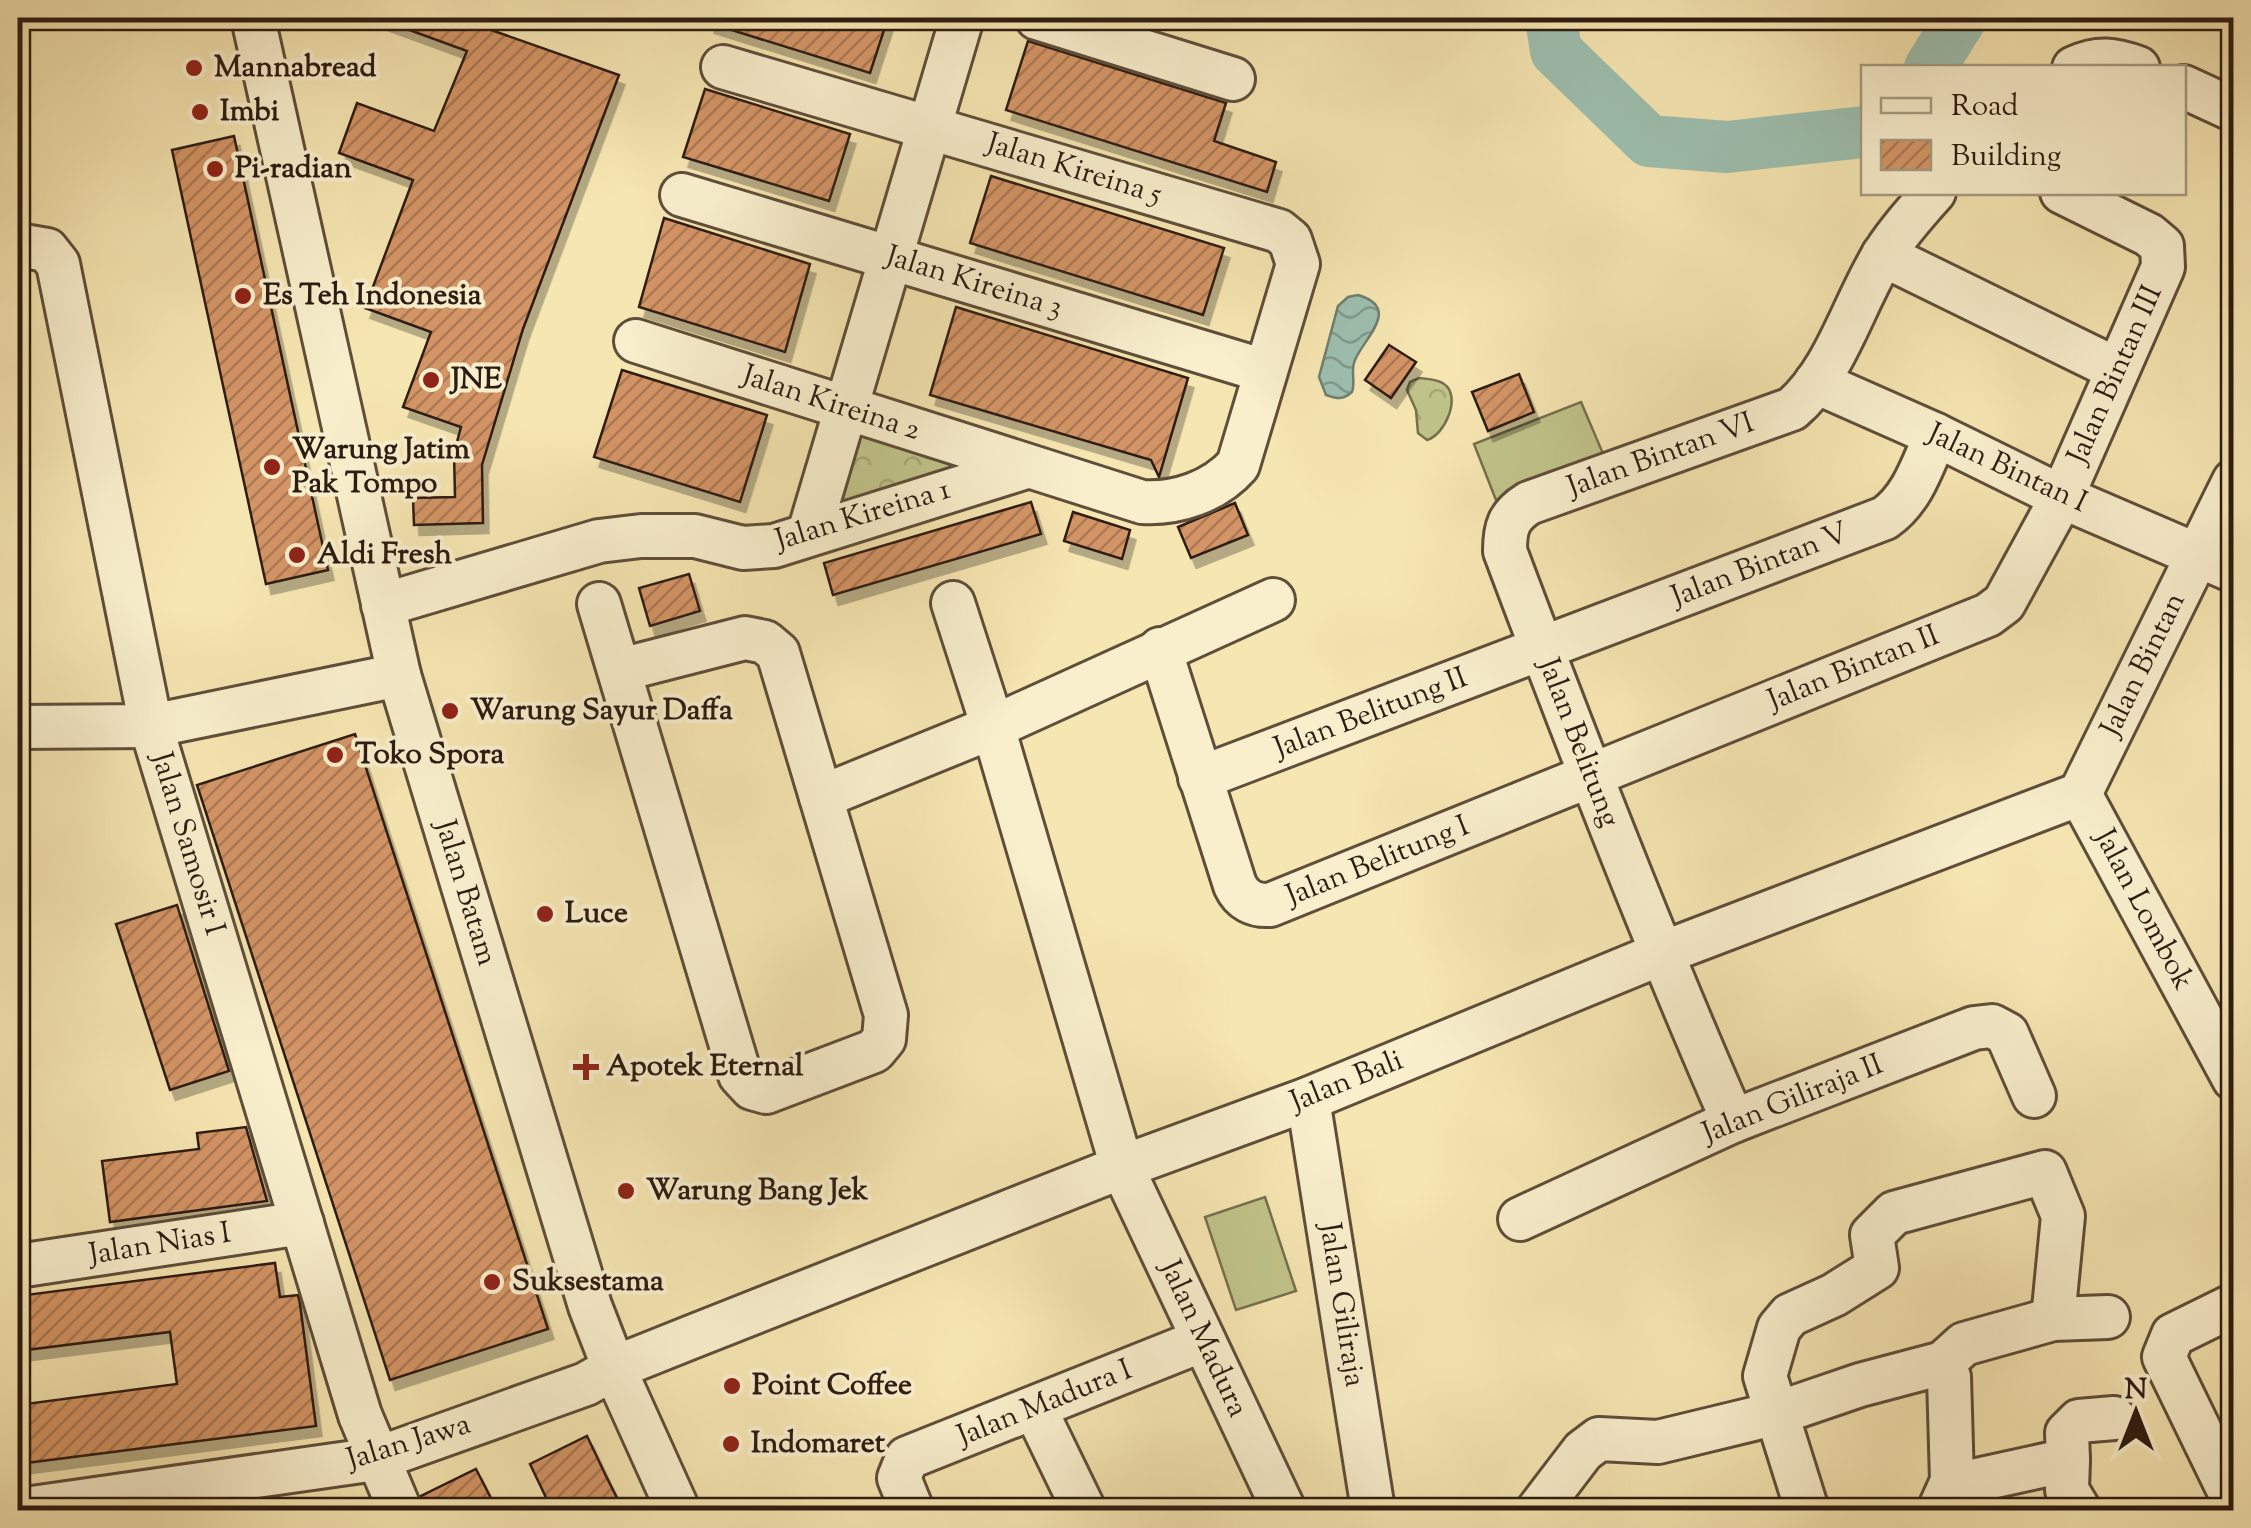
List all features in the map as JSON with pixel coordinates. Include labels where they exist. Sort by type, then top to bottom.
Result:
[{"type":"street","points":[[809,533],[962,18]]},
{"type":"street","points":[[1037,18],[1233,79]]},
{"type":"street","name":"Jalan Batam","points":[[258,19],[398,674],[584,1286],[614,1368],[678,1510]]},
{"type":"street","points":[[2080,65],[2091,60],[2114,59],[2130,65]]},
{"type":"street","name":"Jalan Kireina 5","points":[[723,67],[1279,231],[1290,240],[1298,264],[1265,371]]},
{"type":"street","points":[[2186,87],[2234,110]]},
{"type":"street","name":"Jalan Kireina 3","points":[[682,195],[1265,371]]},
{"type":"street","points":[[1816,382],[1883,255],[1931,195]]},
{"type":"street","name":"Jalan Bintan III","points":[[2062,497],[2164,267],[2162,246],[2150,236],[2068,195]]},
{"type":"street","name":"Jalan Samosir I","points":[[18,245],[48,250],[58,264],[151,726],[376,1459],[400,1510]]},
{"type":"street","points":[[1883,255],[2116,369]]},
{"type":"street","name":"Jalan Kireina 2","points":[[636,341],[1026,467]]},
{"type":"street","points":[[1026,467],[1142,502],[1180,500],[1225,480],[1238,465],[1265,371]]},
{"type":"street","name":"Jalan Bintan I","points":[[1816,382],[2062,497],[2216,563]]},
{"type":"street","name":"Jalan Bintan VI","points":[[1505,529],[1515,512],[1528,504],[1792,409],[1812,392],[1816,382]]},
{"type":"street","name":"Jalan Bintan V","points":[[1542,649],[1885,518],[1911,492],[1936,435]]},
{"type":"street","name":"Jalan Kireina 1","points":[[383,605],[599,541],[695,536],[743,548],[774,546],[1026,467]]},
{"type":"street","name":"Jalan Bintan","points":[[2080,794],[2216,563],[2234,481]]},
{"type":"street","name":"Jalan Bintan II","points":[[1590,776],[1988,615],[2004,603],[2062,497]]},
{"type":"street","name":"Jalan Belitung","points":[[1505,529],[1505,551],[1590,776],[1660,954],[1733,1122]]},
{"type":"street","points":[[822,797],[993,728],[1272,600]]},
{"type":"street","name":"Jalan Madura","points":[[953,603],[1122,1166],[1284,1510]]},
{"type":"street","points":[[599,604],[740,1076],[752,1088],[766,1092],[874,1051],[881,1046],[886,1015],[778,653],[765,642],[745,638],[620,670]]},
{"type":"street","name":"Jalan Belitung I","points":[[1160,649],[1235,886],[1240,896],[1260,906],[1590,776]]},
{"type":"street","name":"Jalan Belitung II","points":[[1200,778],[1542,649]]},
{"type":"street","points":[[18,727],[151,726],[398,674]]},
{"type":"street","name":"Jalan Bali","points":[[614,1368],[1122,1166],[1308,1099],[1660,954],[2080,794]]},
{"type":"street","name":"Jalan Lombok","points":[[2080,794],[2234,1079]]},
{"type":"street","name":"Jalan Giliraja II","points":[[1520,1220],[1733,1122],[1974,1028],[1992,1026],[2007,1034],[2034,1096]]},
{"type":"street","name":"Jalan Giliraja","points":[[1308,1099],[1373,1510]]},
{"type":"street","points":[[1807,1510],[1765,1376],[1779,1328],[1790,1315],[1877,1268],[1872,1235],[1894,1212],[2045,1172],[2062,1216],[2053,1319]]},
{"type":"street","name":"Jalan Nias I","points":[[18,1266],[302,1223]]},
{"type":"street","points":[[2234,1305],[2173,1335],[2164,1357],[2234,1501]]},
{"type":"street","points":[[1538,1510],[1584,1450],[1599,1440],[1658,1442],[1778,1413],[1860,1385],[1943,1363],[1964,1344],[2053,1319],[2108,1317]]},
{"type":"street","name":"Jalan Madura I","points":[[906,1494],[907,1458],[1203,1340]]},
{"type":"street","points":[[1943,1363],[1949,1377],[1952,1481],[1944,1502]]},
{"type":"street","name":"Jalan Jawa","points":[[18,1510],[376,1459],[586,1384],[614,1368]]},
{"type":"street","points":[[1035,1409],[1084,1510]]},
{"type":"street","points":[[2079,1510],[2068,1490],[2068,1433],[2078,1421],[2114,1418]]},
{"type":"street","points":[[1944,1502],[1968,1482],[2068,1460]]},
{"type":"green space","points":[[1419,378],[1442,382],[1451,397],[1445,423],[1427,440],[1418,433],[1416,410],[1407,390],[1410,382]]},
{"type":"green space","points":[[1581,402],[1604,456],[1496,500],[1474,444]]},
{"type":"green space","points":[[858,429],[986,464],[838,509]]},
{"type":"green space","points":[[1265,1197],[1296,1291],[1236,1310],[1205,1217]]},
{"type":"water","points":[[1358,295],[1371,301],[1379,315],[1355,360],[1352,392],[1343,398],[1333,397],[1326,395],[1319,377],[1338,306],[1348,297]]},
{"type":"building","points":[[383,18],[457,18],[619,75],[523,329],[482,465],[483,523],[414,525],[413,498],[455,497],[454,453],[461,427],[403,407],[431,332],[365,308],[413,180],[339,153],[357,103],[434,131],[467,51]]},
{"type":"building","points":[[710,18],[888,18],[870,73],[709,23]]},
{"type":"building","points":[[1028,41],[1226,103],[1214,141],[1276,162],[1267,192],[1006,110]]},
{"type":"building","points":[[705,89],[850,134],[829,201],[683,157]]},
{"type":"building","points":[[234,136],[328,570],[266,584],[172,150]]},
{"type":"building","points":[[991,176],[1224,248],[1203,315],[970,243]]},
{"type":"building","points":[[664,218],[810,264],[785,352],[639,307]]},
{"type":"building","points":[[956,307],[1188,378],[1159,477],[1151,460],[930,395]]},
{"type":"building","points":[[1389,345],[1416,362],[1391,398],[1365,380]]},
{"type":"building","points":[[622,370],[767,415],[740,502],[594,457]]},
{"type":"building","points":[[1519,374],[1534,412],[1488,431],[1472,392]]},
{"type":"building","points":[[1031,502],[1041,534],[833,595],[824,563]]},
{"type":"building","points":[[1235,503],[1248,535],[1191,558],[1178,527]]},
{"type":"building","points":[[1073,512],[1130,530],[1122,559],[1064,541]]},
{"type":"building","points":[[689,574],[700,611],[650,626],[639,588]]},
{"type":"building","points":[[355,734],[548,1329],[390,1380],[197,785]]},
{"type":"building","points":[[177,905],[229,1071],[170,1090],[116,924]]},
{"type":"building","points":[[246,1127],[267,1201],[110,1222],[102,1161],[199,1149],[197,1133]]},
{"type":"building","points":[[275,1263],[280,1297],[298,1295],[316,1426],[18,1464],[18,1405],[177,1384],[170,1332],[18,1351],[18,1296]]},
{"type":"building","points":[[587,1436],[623,1510],[552,1510],[530,1464]]},
{"type":"building","points":[[476,1469],[497,1510],[425,1510],[421,1496]]},
{"type":"waterway","points":[[1551,18],[1556,51],[1649,141],[1727,147],[1861,132]]},
{"type":"waterway","points":[[1932,65],[1961,18]]},
{"type":"place","name":"Mannabread","points":[[194,68]]},
{"type":"place","name":"Imbi","points":[[200,112]]},
{"type":"place","name":"Pi-radian","points":[[215,169]]},
{"type":"place","name":"Es Teh Indonesia","points":[[243,296]]},
{"type":"place","name":"JNE","points":[[431,380]]},
{"type":"place","name":"Warung Jatim Pak Tompo","points":[[272,467]]},
{"type":"place","name":"Aldi Fresh","points":[[297,555]]},
{"type":"place","name":"Warung Sayur Daffa","points":[[450,711]]},
{"type":"place","name":"Toko Spora","points":[[335,755]]},
{"type":"place","name":"Luce","points":[[545,914]]},
{"type":"place","name":"Apotek Eternal","points":[[586,1067]]},
{"type":"place","name":"Warung Bang Jek","points":[[626,1191]]},
{"type":"place","name":"Suksestama","points":[[492,1282]]},
{"type":"place","name":"Point Coffee","points":[[732,1386]]},
{"type":"place","name":"Indomaret","points":[[731,1444]]}]
